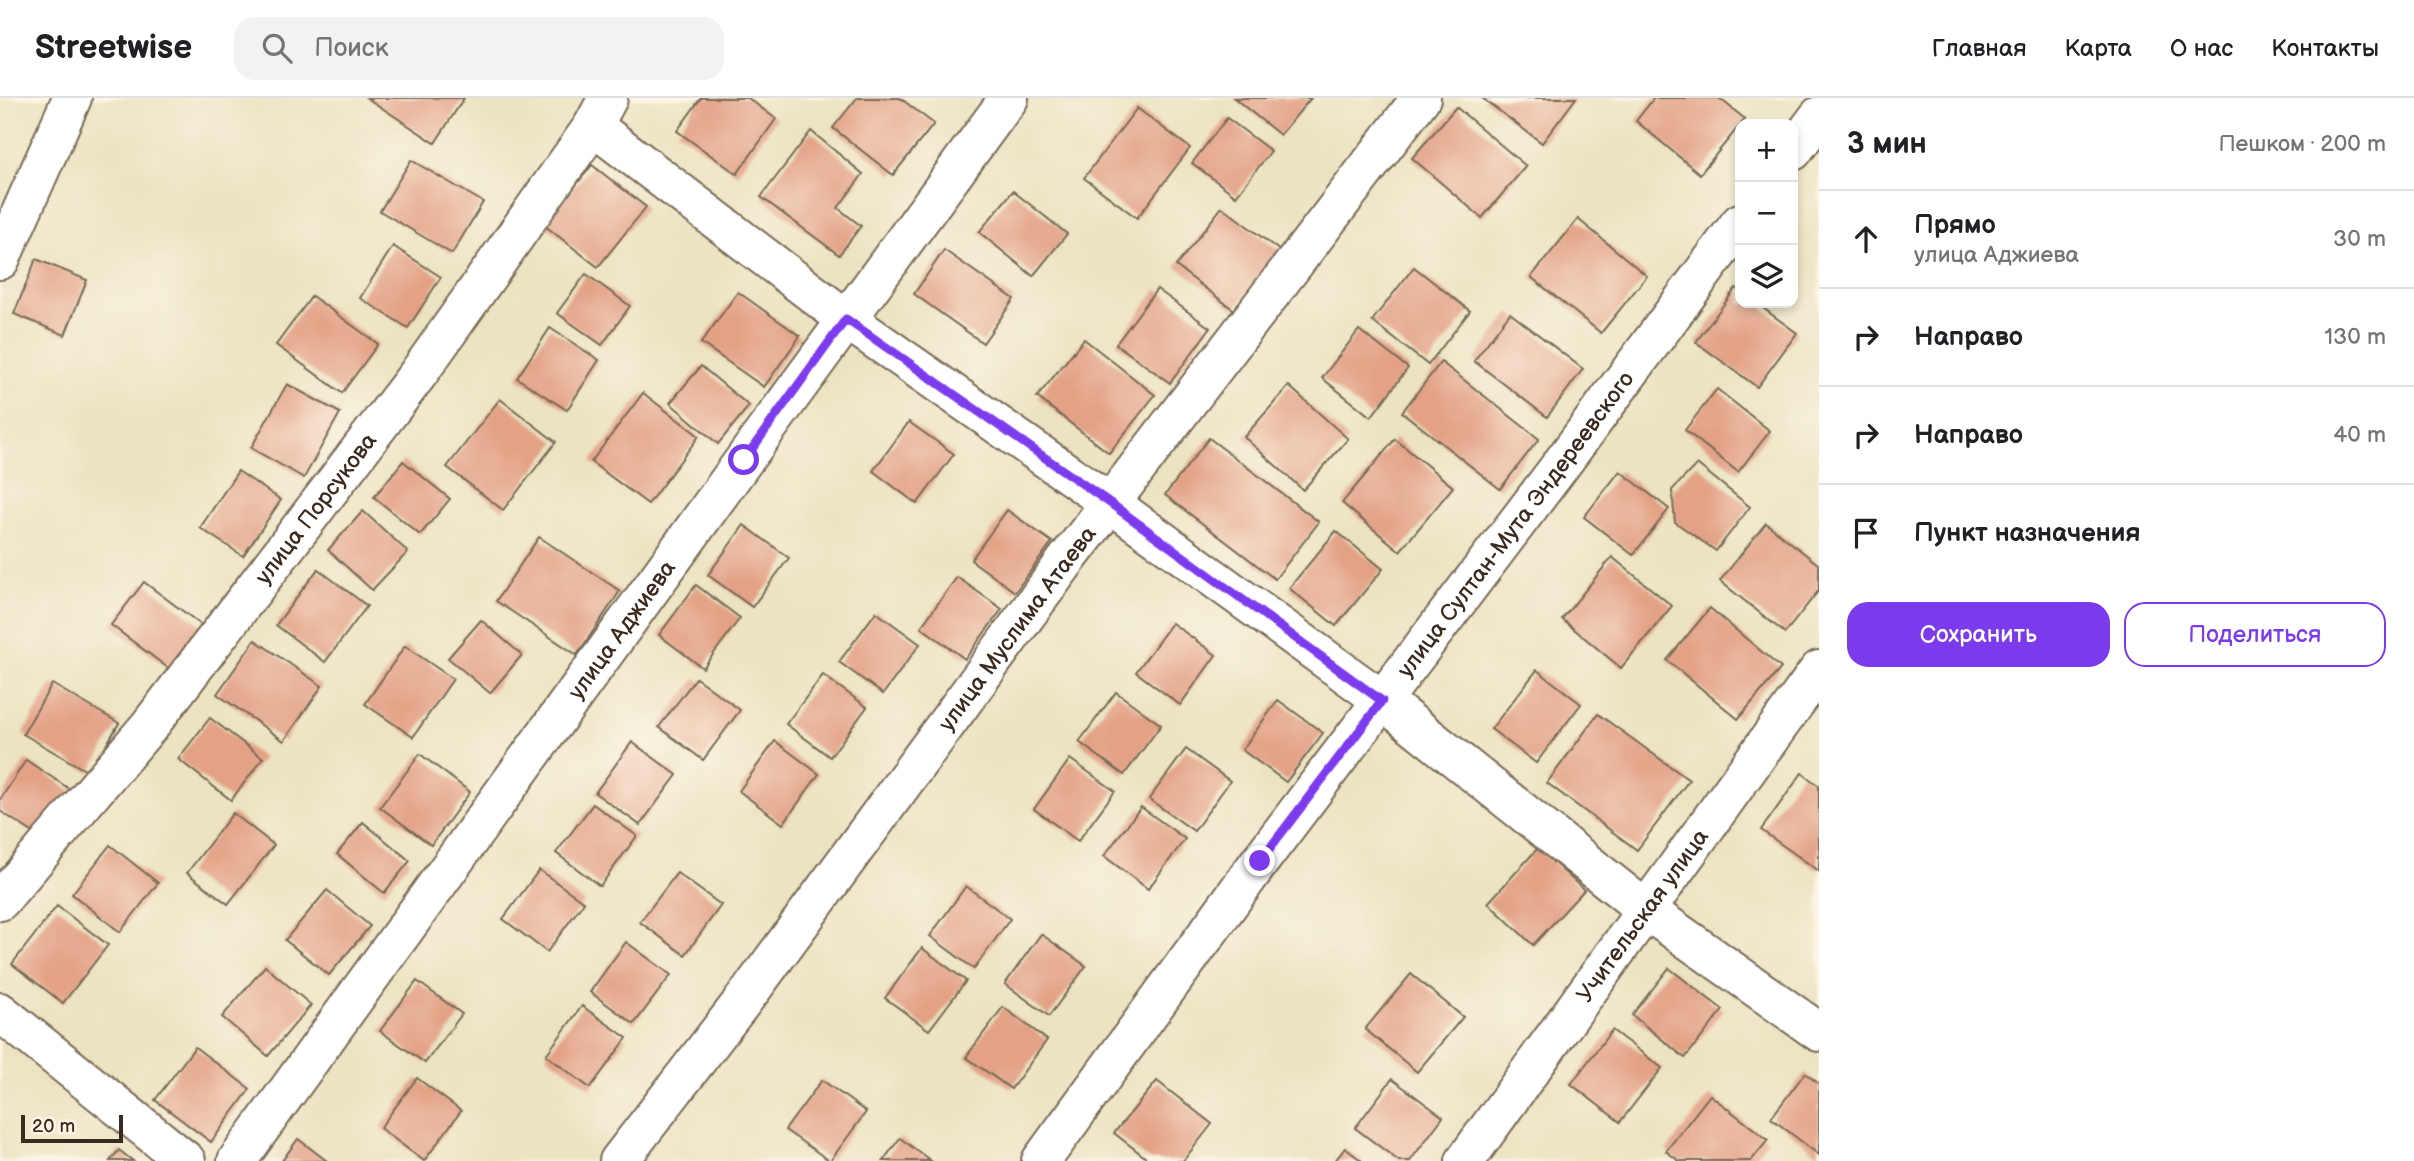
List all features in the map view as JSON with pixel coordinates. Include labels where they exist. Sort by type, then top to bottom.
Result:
[{"type":"street","points":[[5,235],[72,98]]},
{"type":"street","name":"улица Аджиева","points":[[237,1161],[1009,98]]},
{"type":"street","name":"улица Муслима Атаева","points":[[619,1161],[752,989],[1110,503],[1420,98]]},
{"type":"street","points":[[601,112],[846,319],[1110,503],[1382,701],[1646,910],[1819,1032]]},
{"type":"street","name":"улица Порсукова","points":[[0,901],[149,725],[418,374],[601,112]]},
{"type":"street","points":[[1798,145],[1819,116]]},
{"type":"street","name":"улица Султан-Мута Эндереевского","points":[[1041,1161],[1260,861],[1554,474],[1735,230]]},
{"type":"street","name":"Учительская улица","points":[[1465,1161],[1819,670]]},
{"type":"street","points":[[0,1012],[186,1161]]},
{"type":"building","points":[[367,98],[464,98],[435,143]]},
{"type":"building","points":[[701,98],[748,98],[776,119],[737,174],[677,131]]},
{"type":"building","points":[[857,98],[900,98],[934,124],[893,175],[833,128]]},
{"type":"building","points":[[1234,98],[1311,98],[1280,135]]},
{"type":"building","points":[[1482,98],[1576,98],[1542,143]]},
{"type":"building","points":[[1654,98],[1719,98],[1745,119],[1735,119],[1735,131],[1700,174],[1636,121]]},
{"type":"building","points":[[1456,107],[1526,166],[1482,218],[1412,158]]},
{"type":"building","points":[[1137,108],[1190,148],[1137,218],[1084,178]]},
{"type":"building","points":[[1227,118],[1271,151],[1236,196],[1192,163]]},
{"type":"building","points":[[811,131],[863,174],[838,208],[861,226],[839,255],[761,197]]},
{"type":"building","points":[[411,160],[483,202],[452,254],[380,211]]},
{"type":"building","points":[[592,165],[646,207],[598,267],[544,225]]},
{"type":"building","points":[[1013,191],[1067,234],[1033,276],[979,232]]},
{"type":"building","points":[[1222,207],[1280,251],[1234,310],[1176,266]]},
{"type":"building","points":[[1578,219],[1647,276],[1601,333],[1531,277]]},
{"type":"building","points":[[393,246],[441,277],[408,328],[360,298]]},
{"type":"building","points":[[944,250],[1014,299],[983,343],[914,294]]},
{"type":"building","points":[[36,259],[87,280],[65,335],[14,314]]},
{"type":"building","points":[[1414,267],[1470,311],[1428,365],[1372,321]]},
{"type":"building","points":[[586,274],[630,306],[602,345],[557,313]]},
{"type":"building","points":[[1157,289],[1210,328],[1170,383],[1116,344]]},
{"type":"building","points":[[1735,289],[1735,308],[1763,308],[1797,333],[1757,387],[1696,342]]},
{"type":"building","points":[[738,292],[800,336],[764,387],[701,343]]},
{"type":"building","points":[[312,296],[378,344],[342,393],[276,345]]},
{"type":"building","points":[[1510,313],[1583,369],[1547,417],[1474,361]]},
{"type":"building","points":[[550,328],[599,360],[567,410],[517,378]]},
{"type":"building","points":[[1359,330],[1408,368],[1371,417],[1322,378]]},
{"type":"building","points":[[1084,339],[1155,395],[1109,453],[1037,397]]},
{"type":"building","points":[[1441,362],[1539,439],[1500,489],[1402,412]]},
{"type":"building","points":[[701,366],[749,406],[718,444],[670,403]]},
{"type":"building","points":[[287,384],[340,413],[304,478],[251,448]]},
{"type":"building","points":[[1289,386],[1348,439],[1303,490],[1244,437]]},
{"type":"building","points":[[1717,389],[1770,431],[1738,472],[1685,430]]},
{"type":"building","points":[[643,393],[699,436],[648,504],[591,462]]},
{"type":"building","points":[[500,399],[556,442],[503,510],[447,467]]},
{"type":"building","points":[[909,422],[954,454],[917,504],[873,471]]},
{"type":"building","points":[[1209,438],[1319,522],[1275,579],[1165,495]]},
{"type":"building","points":[[1395,439],[1453,487],[1400,551],[1342,503]]},
{"type":"building","points":[[403,461],[450,499],[420,535],[374,497]]},
{"type":"building","points":[[1697,464],[1750,507],[1716,551],[1675,522],[1672,490]]},
{"type":"building","points":[[238,471],[281,500],[243,556],[200,528]]},
{"type":"building","points":[[1620,471],[1669,509],[1633,555],[1584,517]]},
{"type":"building","points":[[1007,510],[1052,542],[1015,592],[971,560]]},
{"type":"building","points":[[363,511],[408,552],[372,590],[328,550]]},
{"type":"building","points":[[1766,523],[1819,565],[1819,590],[1785,633],[1720,581]]},
{"type":"building","points":[[744,525],[789,558],[752,607],[708,575]]},
{"type":"building","points":[[1336,531],[1383,569],[1336,626],[1289,588]]},
{"type":"building","points":[[539,537],[620,591],[577,655],[496,601]]},
{"type":"building","points":[[1612,557],[1672,606],[1621,668],[1562,619]]},
{"type":"building","points":[[318,569],[367,606],[325,662],[276,625]]},
{"type":"building","points":[[957,577],[1002,609],[965,659],[921,627]]},
{"type":"building","points":[[144,582],[204,627],[172,671],[111,625]]},
{"type":"building","points":[[696,585],[740,618],[703,668],[659,635]]},
{"type":"building","points":[[1710,608],[1781,668],[1738,719],[1667,660]]},
{"type":"building","points":[[876,612],[920,644],[883,694],[839,662]]},
{"type":"building","points":[[481,620],[522,655],[490,693],[448,658]]},
{"type":"building","points":[[1172,623],[1216,655],[1180,705],[1136,672]]},
{"type":"building","points":[[255,640],[322,686],[284,741],[217,694]]},
{"type":"building","points":[[405,646],[453,679],[413,737],[365,704]]},
{"type":"building","points":[[1537,670],[1581,704],[1536,763],[1491,729]]},
{"type":"building","points":[[823,675],[867,707],[830,757],[786,724]]},
{"type":"building","points":[[696,678],[740,710],[703,760],[659,727]]},
{"type":"building","points":[[52,684],[119,723],[90,773],[23,734]]},
{"type":"building","points":[[1116,692],[1161,725],[1124,775],[1079,742]]},
{"type":"building","points":[[1278,700],[1323,733],[1286,782],[1242,750]]},
{"type":"building","points":[[1598,714],[1689,780],[1637,850],[1547,783]]},
{"type":"building","points":[[210,718],[263,758],[231,800],[178,759]]},
{"type":"building","points":[[775,741],[819,774],[783,824],[739,791]]},
{"type":"building","points":[[632,742],[677,775],[640,825],[595,793]]},
{"type":"building","points":[[1186,749],[1230,781],[1194,831],[1149,799]]},
{"type":"building","points":[[420,754],[470,792],[431,845],[380,807]]},
{"type":"building","points":[[1070,759],[1115,791],[1078,841],[1034,809]]},
{"type":"building","points":[[26,760],[74,792],[43,839],[0,811],[0,800]]},
{"type":"building","points":[[1802,773],[1819,786],[1819,871],[1761,830]]},
{"type":"building","points":[[593,804],[637,836],[600,886],[556,853]]},
{"type":"building","points":[[1141,807],[1185,839],[1148,889],[1104,856]]},
{"type":"building","points":[[233,813],[274,845],[228,904],[187,873]]},
{"type":"building","points":[[363,822],[410,861],[384,893],[337,854]]},
{"type":"building","points":[[110,845],[158,883],[120,932],[72,894]]},
{"type":"building","points":[[1538,848],[1584,890],[1533,945],[1488,903]]},
{"type":"building","points":[[539,870],[584,902],[547,952],[503,919]]},
{"type":"building","points":[[677,873],[721,905],[685,955],[640,922]]},
{"type":"building","points":[[966,886],[1010,919],[974,969],[930,936]]},
{"type":"building","points":[[327,890],[370,926],[329,975],[285,940]]},
{"type":"building","points":[[57,906],[108,945],[63,1003],[12,964]]},
{"type":"building","points":[[1041,934],[1086,966],[1049,1016],[1005,984]]},
{"type":"building","points":[[626,942],[671,975],[634,1024],[590,992]]},
{"type":"building","points":[[922,948],[966,981],[929,1030],[885,998]]},
{"type":"building","points":[[265,966],[311,1005],[268,1056],[222,1017]]},
{"type":"building","points":[[1669,968],[1723,1010],[1685,1058],[1632,1015]]},
{"type":"building","points":[[1411,974],[1463,1017],[1417,1072],[1365,1029]]},
{"type":"building","points":[[417,981],[462,1014],[425,1063],[380,1031]]},
{"type":"building","points":[[582,1006],[627,1038],[590,1088],[546,1055]]},
{"type":"building","points":[[1003,1007],[1047,1040],[1011,1089],[966,1057]]},
{"type":"building","points":[[1612,1030],[1662,1068],[1620,1122],[1571,1084]]},
{"type":"building","points":[[195,1047],[250,1089],[211,1142],[155,1100]]},
{"type":"building","points":[[1805,1073],[1819,1084],[1819,1155],[1771,1118]]},
{"type":"building","points":[[417,1078],[461,1111],[424,1161],[380,1128]]},
{"type":"building","points":[[1392,1079],[1443,1117],[1410,1161],[1399,1161],[1355,1128]]},
{"type":"building","points":[[822,1080],[866,1112],[830,1161],[785,1130]]},
{"type":"building","points":[[1157,1081],[1212,1124],[1183,1161],[1150,1161],[1114,1133]]},
{"type":"building","points":[[1710,1095],[1768,1140],[1751,1161],[1679,1161],[1666,1151]]},
{"type":"building","points":[[900,1138],[931,1161],[883,1161]]},
{"type":"building","points":[[298,1139],[327,1161],[282,1161]]},
{"type":"building","points":[[1345,1148],[1362,1161],[1335,1161]]},
{"type":"building","points":[[119,1150],[133,1161],[110,1161]]},
{"type":"route","points":[[744,460],[846,319],[1110,503],[1382,701],[1260,861]]}]
